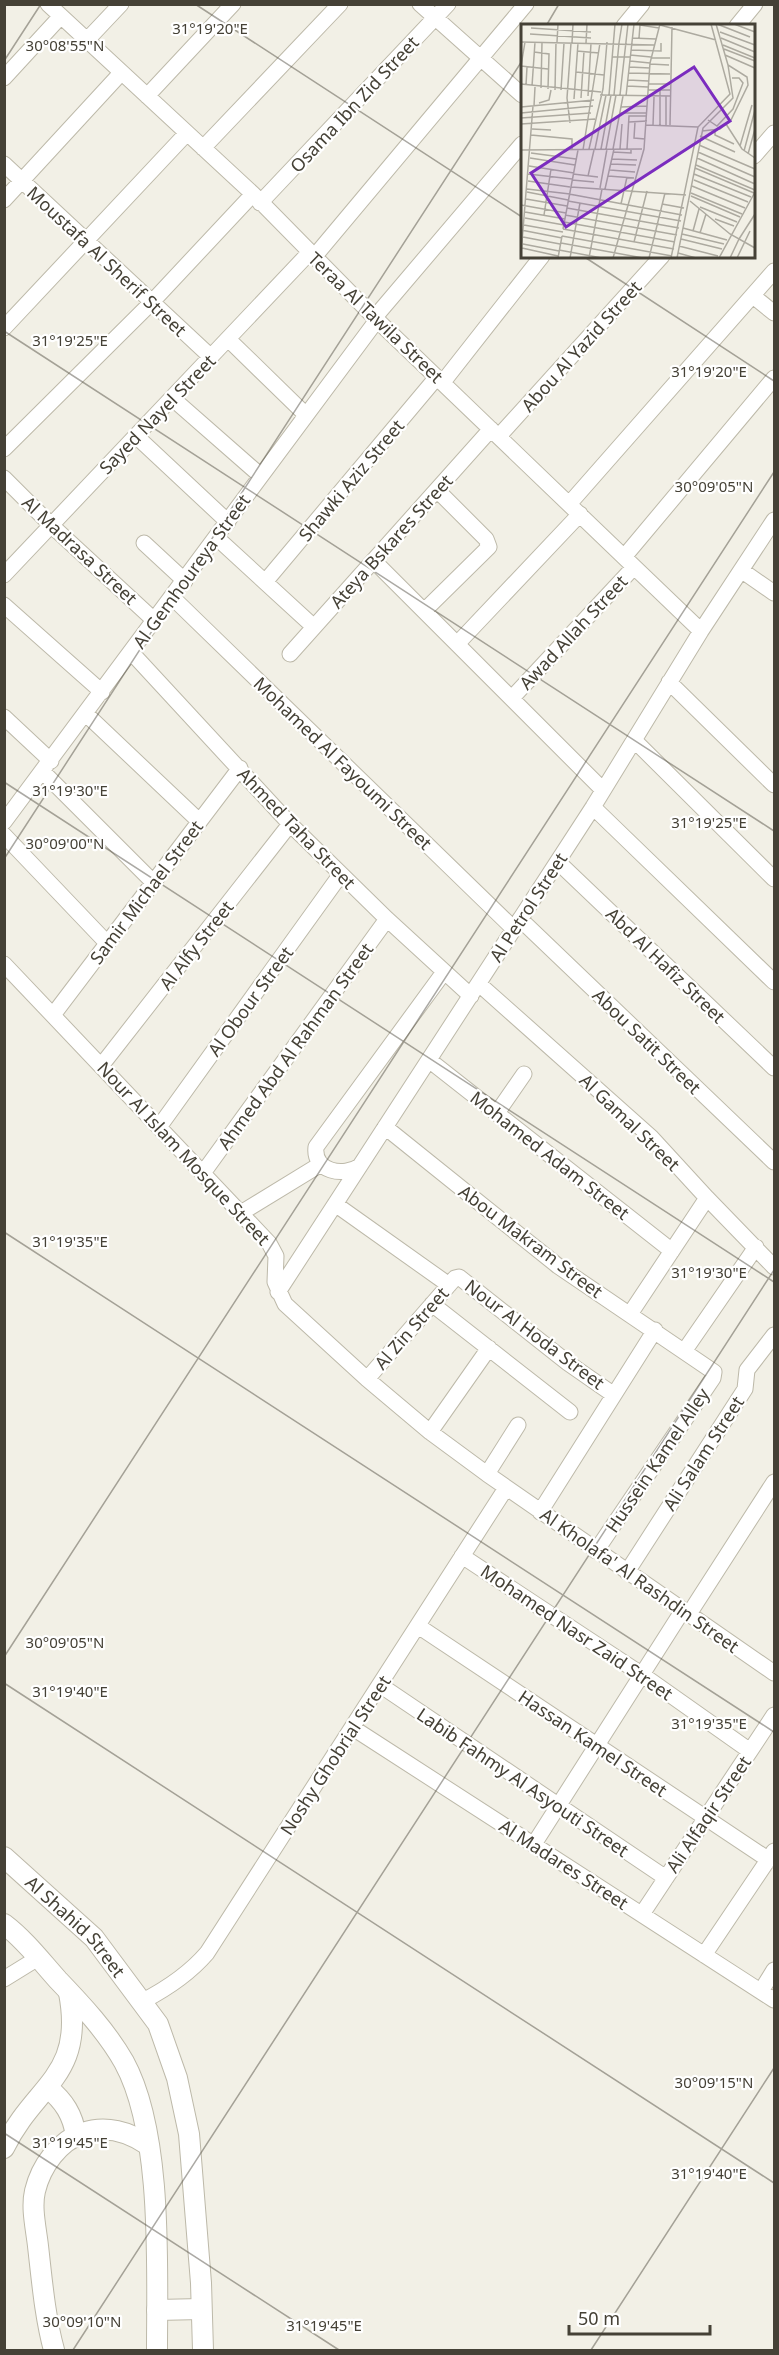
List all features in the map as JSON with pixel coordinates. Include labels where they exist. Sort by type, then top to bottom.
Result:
[{"type":"street","name":"Teraa Al Tawila Street","points":[[48,4],[257,199],[376,318],[701,631]]},
{"type":"street","points":[[87,40],[121,4]]},
{"type":"street","points":[[147,96],[233,4]]},
{"type":"street","points":[[203,148],[340,4]]},
{"type":"street","points":[[420,4],[521,94]]},
{"type":"street","name":"Osama Ibn Zid Street","points":[[4,450],[257,199],[448,4]]},
{"type":"street","name":"Sayed Nayel Street","points":[[4,575],[312,254],[526,4]]},
{"type":"street","points":[[626,24],[642,4]]},
{"type":"street","points":[[739,24],[755,4]]},
{"type":"street","points":[[4,78],[61,16]]},
{"type":"street","points":[[4,200],[122,73]]},
{"type":"street","points":[[4,328],[187,133]]},
{"type":"street","points":[[755,154],[774,133]]},
{"type":"street","name":"Al Gemhoureya Street","points":[[4,822],[217,538],[376,318],[521,145]]},
{"type":"street","name":"Moustafa Al Sherif Street","points":[[4,164],[211,357]]},
{"type":"street","name":"Shawki Aziz Street","points":[[265,582],[440,379],[540,258]]},
{"type":"street","name":"Abou Al Yazid Street","points":[[495,432],[660,258]]},
{"type":"street","points":[[457,644],[575,509],[774,271]]},
{"type":"street","points":[[753,296],[774,313]]},
{"type":"street","points":[[228,339],[306,415]]},
{"type":"street","name":"Awad Allah Street","points":[[512,698],[629,562],[774,378]]},
{"type":"street","points":[[172,398],[261,476]]},
{"type":"street","name":"Ateya Bskares Street","points":[[290,654],[437,490],[495,432]]},
{"type":"street","points":[[136,436],[228,522]]},
{"type":"street","name":"Al Madrasa Street","points":[[4,478],[51,525],[155,621]]},
{"type":"street","points":[[424,611],[488,549],[489,544],[437,490]]},
{"type":"street","name":"Al Petrol Street","points":[[278,1292],[558,862],[701,631],[774,520]]},
{"type":"street","points":[[217,538],[314,627]]},
{"type":"street","points":[[144,543],[185,581]]},
{"type":"street","points":[[374,561],[603,790]]},
{"type":"street","points":[[741,570],[774,593]]},
{"type":"street","name":"Mohamed Al Fayoumi Street","points":[[172,597],[517,924]]},
{"type":"street","points":[[4,604],[102,692]]},
{"type":"street","name":"Ahmed Taha Street","points":[[131,652],[290,824],[387,920],[444,972],[475,990]]},
{"type":"street","points":[[669,682],[774,785]]},
{"type":"street","points":[[86,714],[199,821]]},
{"type":"street","points":[[4,717],[153,882]]},
{"type":"street","points":[[634,740],[772,872]]},
{"type":"street","name":"Samir Michael Street","points":[[53,1015],[240,768]]},
{"type":"street","points":[[593,807],[774,982]]},
{"type":"street","name":"Al Alfy Street","points":[[101,1066],[290,824]]},
{"type":"street","points":[[4,835],[107,943]]},
{"type":"street","name":"Abd Al Hafiz Street","points":[[558,862],[774,1068]]},
{"type":"street","name":"Al Obour Street","points":[[159,1127],[341,874]]},
{"type":"street","name":"Ahmed Abd Al Rahman Street","points":[[202,1173],[387,920]]},
{"type":"street","name":"Abou Satit Street","points":[[517,924],[774,1162]]},
{"type":"street","name":"Nour Al Islam Mosque Street","points":[[4,964],[273,1249],[276,1256],[275,1282],[278,1292]]},
{"type":"street","points":[[360,1166],[353,1171],[336,1172],[321,1164],[315,1154],[316,1147],[444,972]]},
{"type":"street","name":"Al Gamal Street","points":[[475,990],[651,1137],[774,1267]]},
{"type":"street","name":"Mohamed Adam Street","points":[[429,1060],[672,1251]]},
{"type":"street","points":[[496,1113],[524,1074]]},
{"type":"street","name":"Abou Makram Street","points":[[385,1127],[558,1266],[712,1369]]},
{"type":"street","points":[[241,1213],[321,1164]]},
{"type":"street","points":[[630,1314],[707,1198]]},
{"type":"street","name":"Nour Al Hoda Street","points":[[335,1204],[452,1281],[461,1278],[568,1363],[614,1395]]},
{"type":"street","points":[[685,1350],[756,1247]]},
{"type":"street","name":"Al Zin Street","points":[[367,1379],[452,1281]]},
{"type":"street","points":[[278,1292],[285,1304],[367,1379],[430,1431],[506,1488]]},
{"type":"street","points":[[432,1304],[570,1412]]},
{"type":"street","points":[[540,1512],[655,1330]]},
{"type":"street","name":"Ali Salam Street","points":[[627,1572],[745,1389],[747,1370],[774,1335]]},
{"type":"street","points":[[430,1431],[489,1348]]},
{"type":"street","name":"Hussein Kamel Alley","points":[[596,1551],[712,1378],[714,1371],[712,1369]]},
{"type":"street","points":[[487,1474],[518,1425]]},
{"type":"street","points":[[534,1844],[641,1674],[774,1482]]},
{"type":"street","name":"Al Kholafa' Al Rashdin Street","points":[[506,1488],[774,1673]]},
{"type":"street","name":"Noshy Ghobrial Street","points":[[143,2001],[191,1971],[207,1953],[506,1488]]},
{"type":"street","name":"Mohamed Nasr Zaid Street","points":[[462,1556],[641,1674],[750,1751]]},
{"type":"street","name":"Hassan Kamel Street","points":[[418,1626],[705,1818],[772,1856]]},
{"type":"street","name":"Labib Fahmy Al Asyouti Street","points":[[380,1685],[666,1878]]},
{"type":"street","name":"Ali Alfaqir Street","points":[[642,1914],[774,1714]]},
{"type":"street","name":"Al Madares Street","points":[[353,1728],[774,2000]]},
{"type":"street","points":[[704,1955],[772,1856]]},
{"type":"street","name":"Al Shahid Street","points":[[4,1857],[94,1938],[159,2024],[177,2078],[189,2133],[203,2350]]},
{"type":"street","points":[[4,1924],[68,1990],[108,2038],[124,2062],[136,2089],[144,2116],[153,2197],[157,2350]]},
{"type":"street","points":[[4,1979],[38,1958]]},
{"type":"street","points":[[760,1991],[774,1970]]},
{"type":"street","points":[[5,2146],[65,2061],[72,2039],[73,2016],[68,1990]]},
{"type":"street","points":[[48,2088],[57,2095],[70,2114],[76,2136]]},
{"type":"street","points":[[54,2350],[42,2286],[34,2211],[35,2190],[57,2148],[76,2136],[97,2130],[111,2130],[137,2138],[148,2145]]},
{"type":"street","points":[[157,2310],[201,2309]]}]
